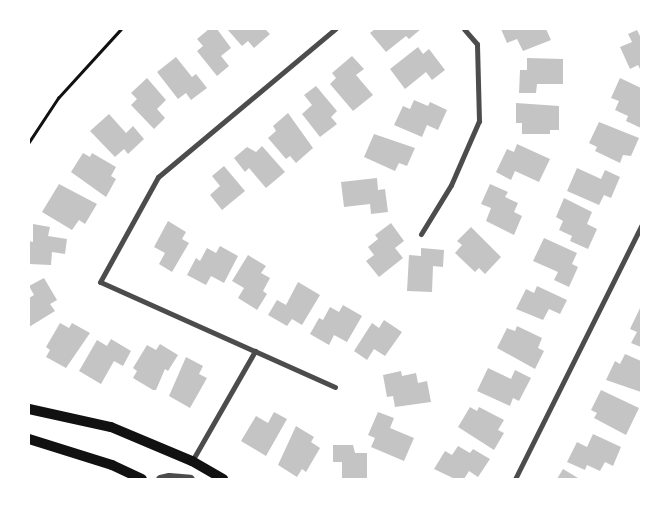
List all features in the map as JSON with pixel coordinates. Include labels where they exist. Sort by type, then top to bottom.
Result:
[{"type":"main road","points":[[29,409],[111,427],[192,461],[223,479]]},
{"type":"main road","points":[[29,439],[112,465],[142,479]]},
{"type":"street","points":[[335,29],[158,176],[100,282],[335,387]]},
{"type":"street","points":[[421,234],[451,185],[479,121],[477,44],[464,29]]},
{"type":"street","points":[[514,479],[641,226]]},
{"type":"street","points":[[192,461],[255,351]]},
{"type":"street","points":[[160,479],[177,476],[190,479]]},
{"type":"path","points":[[29,142],[58,98],[121,29]]},
{"type":"building","points":[[209,29],[217,29],[231,48],[221,56],[229,66],[217,76],[197,51],[203,46],[197,39]]},
{"type":"building","points":[[227,29],[265,29],[270,34],[254,48],[248,41],[242,46]]},
{"type":"building","points":[[375,29],[421,29],[409,39],[406,36],[386,52],[370,33]]},
{"type":"building","points":[[501,29],[546,29],[551,40],[523,51],[517,39],[507,43]]},
{"type":"building","points":[[637,30],[641,38],[640,69],[638,65],[630,69],[620,47],[632,42],[628,34]]},
{"type":"building","points":[[418,47],[423,54],[429,49],[445,70],[432,80],[426,72],[405,89],[390,69]]},
{"type":"building","points":[[352,56],[364,69],[356,75],[373,95],[353,111],[330,84],[336,78],[332,73]]},
{"type":"building","points":[[176,57],[192,77],[196,74],[207,88],[191,100],[186,93],[178,99],[157,72]]},
{"type":"building","points":[[527,58],[563,59],[563,84],[537,84],[536,93],[519,93],[520,70],[527,70]]},
{"type":"building","points":[[147,78],[166,100],[157,109],[165,118],[154,129],[131,105],[137,99],[131,93]]},
{"type":"building","points":[[620,78],[641,88],[641,128],[626,121],[628,116],[615,110],[619,101],[611,98]]},
{"type":"building","points":[[316,86],[337,111],[331,117],[337,124],[320,137],[302,114],[312,105],[304,95]]},
{"type":"building","points":[[414,100],[428,106],[430,102],[447,110],[438,130],[427,125],[422,137],[394,125],[403,106],[410,109]]},
{"type":"building","points":[[516,103],[559,106],[559,130],[550,130],[550,134],[522,134],[522,123],[516,123]]},
{"type":"building","points":[[288,113],[313,148],[296,163],[290,156],[286,159],[268,138],[276,131],[273,126]]},
{"type":"building","points":[[109,114],[126,133],[133,126],[144,139],[128,154],[124,149],[115,157],[90,131]]},
{"type":"building","points":[[599,122],[639,138],[631,156],[623,155],[620,163],[595,151],[597,147],[589,143]]},
{"type":"building","points":[[374,134],[415,148],[407,166],[399,163],[395,171],[364,157]]},
{"type":"building","points":[[517,144],[550,159],[539,182],[515,171],[511,180],[496,172],[507,149],[514,152]]},
{"type":"building","points":[[262,146],[285,172],[266,188],[249,168],[245,172],[234,158],[247,147],[256,152]]},
{"type":"building","points":[[83,153],[90,157],[92,153],[116,167],[111,176],[116,179],[106,197],[71,172]]},
{"type":"building","points":[[224,166],[245,191],[222,210],[210,195],[220,186],[212,176]]},
{"type":"building","points":[[577,168],[601,179],[605,170],[620,177],[611,198],[604,195],[599,205],[567,191]]},
{"type":"building","points":[[377,178],[378,190],[385,189],[388,212],[371,214],[370,204],[344,207],[341,182]]},
{"type":"building","points":[[59,184],[97,204],[85,224],[79,220],[72,230],[42,212]]},
{"type":"building","points":[[490,184],[508,192],[505,197],[518,203],[514,212],[522,216],[514,235],[486,221],[491,208],[481,204]]},
{"type":"building","points":[[564,198],[592,212],[587,224],[597,229],[588,249],[570,241],[572,236],[559,230],[563,221],[556,217]]},
{"type":"building","points":[[168,221],[186,232],[182,239],[189,243],[172,272],[159,264],[165,253],[154,247]]},
{"type":"building","points":[[391,223],[404,241],[395,248],[403,258],[379,277],[366,261],[374,255],[368,247],[378,239],[375,235]]},
{"type":"building","points":[[33,224],[50,227],[48,236],[67,239],[65,254],[52,252],[51,265],[29,264],[29,241],[33,242]]},
{"type":"building","points":[[471,227],[501,257],[485,274],[479,268],[475,272],[455,253],[462,245],[457,241]]},
{"type":"building","points":[[544,238],[577,253],[572,264],[578,267],[569,287],[554,280],[558,272],[533,261]]},
{"type":"building","points":[[220,246],[238,256],[224,283],[211,276],[206,285],[187,275],[196,258],[200,261],[207,248],[216,253]]},
{"type":"building","points":[[421,248],[444,250],[443,267],[433,266],[432,292],[407,291],[409,255],[421,256]]},
{"type":"building","points":[[248,255],[266,266],[261,273],[270,278],[263,291],[267,294],[257,310],[238,298],[244,288],[232,281]]},
{"type":"building","points":[[44,278],[57,300],[50,304],[55,311],[29,327],[29,298],[34,295],[29,286]]},
{"type":"building","points":[[298,282],[320,295],[302,325],[292,319],[287,326],[268,315],[277,300],[286,305]]},
{"type":"building","points":[[537,286],[567,300],[560,314],[549,309],[543,320],[516,309],[526,289],[534,293]]},
{"type":"building","points":[[343,305],[362,316],[347,342],[334,335],[329,345],[310,334],[319,318],[323,320],[330,307],[339,312]]},
{"type":"building","points":[[641,306],[641,347],[631,343],[637,332],[630,329]]},
{"type":"building","points":[[384,320],[402,332],[385,356],[374,349],[367,360],[354,351],[372,323],[379,328]]},
{"type":"building","points":[[60,323],[69,328],[72,323],[90,333],[66,368],[46,357],[50,350],[46,347]]},
{"type":"building","points":[[517,326],[542,338],[538,348],[544,351],[535,369],[497,348],[507,328],[515,331]]},
{"type":"building","points":[[111,339],[131,351],[123,366],[114,361],[101,384],[79,371],[97,340],[107,346]]},
{"type":"building","points":[[160,344],[178,355],[168,371],[165,369],[156,390],[153,390],[133,378],[137,371],[133,368],[147,345],[156,350]]},
{"type":"building","points":[[625,354],[641,361],[641,392],[606,380],[615,361],[620,364]]},
{"type":"building","points":[[186,357],[203,366],[199,374],[207,378],[190,408],[169,396]]},
{"type":"building","points":[[488,368],[511,379],[515,370],[531,378],[519,401],[513,398],[510,406],[477,391]]},
{"type":"building","points":[[401,371],[402,376],[416,373],[418,383],[427,381],[431,402],[395,407],[393,396],[387,397],[383,375]]},
{"type":"building","points":[[601,390],[639,408],[626,435],[594,418],[597,413],[591,410]]},
{"type":"building","points":[[470,407],[477,411],[479,407],[504,420],[498,430],[504,433],[494,450],[458,427]]},
{"type":"building","points":[[274,412],[287,419],[266,456],[241,441],[256,416],[268,423]]},
{"type":"building","points":[[378,412],[394,418],[390,428],[414,438],[404,461],[371,447],[375,438],[368,435]]},
{"type":"building","points":[[296,426],[314,437],[311,442],[320,448],[306,472],[302,469],[297,477],[278,465]]},
{"type":"building","points":[[593,434],[621,447],[613,466],[605,462],[600,471],[587,465],[585,470],[567,462],[577,442],[587,447]]},
{"type":"building","points":[[333,445],[353,445],[355,453],[367,453],[367,479],[342,479],[342,462],[333,462]]},
{"type":"building","points":[[458,446],[470,453],[473,449],[490,459],[478,477],[469,471],[464,479],[455,479],[434,469],[445,451],[452,455]]},
{"type":"building","points":[[563,469],[578,478],[557,479]]}]
